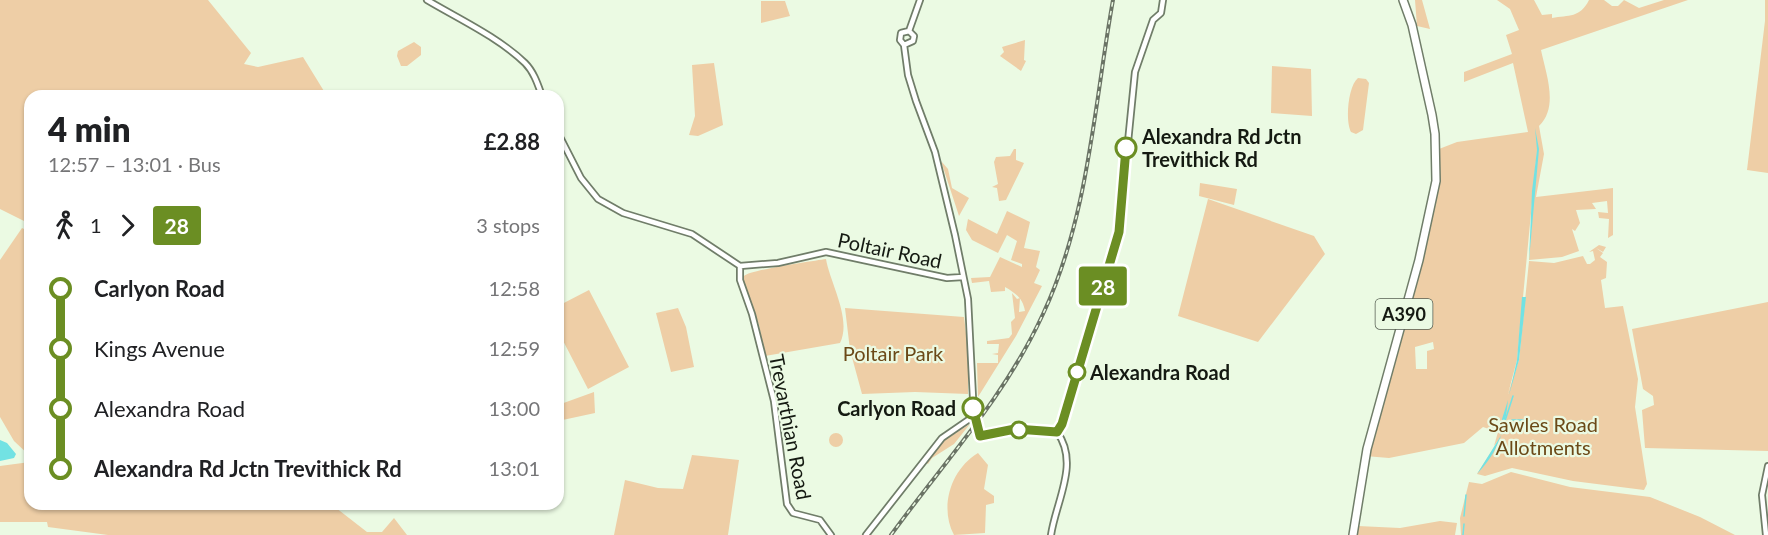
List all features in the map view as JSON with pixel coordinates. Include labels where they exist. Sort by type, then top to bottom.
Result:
[{"type":"highway","name":"A390","points":[[1353,535],[1357,497],[1367,449],[1419,260],[1436,180],[1435,134],[1410,17],[1403,0]]},
{"type":"highway","name":"A390","points":[[1410,17],[1411,0]]},
{"type":"street","points":[[427,0],[479,31],[525,63],[533,74],[540,90]]},
{"type":"street","points":[[920,0],[909,31],[900,35],[900,40],[904,45],[908,75],[935,152],[968,299],[974,417],[979,434],[1015,429],[1057,432]]},
{"type":"street","points":[[1057,432],[1062,424],[1119,232],[1133,81],[1153,20],[1161,13],[1163,0]]},
{"type":"street","points":[[904,45],[913,41],[913,34],[909,31]]},
{"type":"street","points":[[564,145],[581,178],[598,199],[623,213],[692,234],[740,266]]},
{"type":"street","name":"Poltair Road","points":[[740,266],[778,263],[826,252],[947,278],[963,277]]},
{"type":"street","name":"Trevarthian Road","points":[[740,266],[740,280],[752,315],[774,401],[787,504],[793,513],[820,519],[831,535]]},
{"type":"street","points":[[866,535],[942,438],[974,417]]},
{"type":"street","points":[[1051,535],[1068,462],[1065,446],[1057,432]]},
{"type":"street","points":[[1766,535],[1762,495],[1768,466]]},
{"type":"green space","points":[[0,0],[208,0],[251,53],[244,64],[258,67],[303,57],[323,90],[24,90],[24,221],[0,209]]},
{"type":"green space","points":[[1415,0],[1422,0],[1430,29],[1417,26]]},
{"type":"green space","name":"Sawles Road Allotments","points":[[1497,0],[1534,0],[1542,15],[1552,14],[1552,18],[1578,13],[1589,0],[1604,0],[1612,6],[1618,6],[1624,0],[1639,8],[1664,0],[1688,0],[1541,50],[1550,100],[1545,118],[1539,126],[1544,154],[1536,197],[1613,188],[1613,235],[1608,238],[1609,219],[1599,218],[1598,212],[1608,213],[1607,201],[1592,203],[1596,209],[1576,210],[1580,223],[1575,231],[1572,229],[1579,251],[1562,257],[1529,260],[1537,150],[1517,360],[1508,394],[1519,360],[1529,261],[1554,263],[1583,256],[1587,264],[1590,264],[1595,260],[1593,251],[1589,252],[1599,245],[1606,247],[1603,252],[1596,248],[1603,253],[1600,257],[1607,262],[1606,278],[1601,280],[1605,308],[1623,306],[1638,379],[1635,407],[1647,484],[1644,490],[1573,481],[1512,468],[1485,476],[1477,474],[1500,438],[1494,446],[1498,432],[1483,427],[1464,443],[1389,458],[1365,456],[1436,181],[1436,155],[1439,149],[1457,142],[1528,132],[1513,63],[1464,82],[1464,72],[1512,54],[1506,35],[1519,30],[1510,9]],"holes":[[[1433,342],[1434,349],[1427,351],[1427,369],[1416,369],[1415,347]]]},
{"type":"green space","points":[[1765,0],[1768,0],[1768,173],[1747,170],[1765,21]]},
{"type":"green space","points":[[761,1],[785,1],[790,16],[761,23]]},
{"type":"green space","points":[[1025,40],[1024,60],[1026,61],[1021,71],[1000,56],[1004,52],[1002,47]]},
{"type":"green space","points":[[414,42],[421,47],[421,55],[407,66],[401,66],[397,56],[398,51]]},
{"type":"green space","points":[[714,63],[723,125],[698,136],[689,135],[695,116],[692,65]]},
{"type":"green space","points":[[1272,66],[1311,69],[1312,116],[1271,113]]},
{"type":"green space","points":[[1358,78],[1366,79],[1369,83],[1363,130],[1356,134],[1351,132],[1349,127],[1348,112],[1352,88]]},
{"type":"green space","points":[[1016,149],[1016,160],[1024,163],[1006,200],[999,201],[997,188],[992,187],[998,184],[994,162],[996,157],[1010,156]]},
{"type":"green space","points":[[941,161],[948,169],[952,188],[969,198],[959,216]]},
{"type":"green space","points":[[1200,183],[1237,189],[1234,205],[1199,196]]},
{"type":"green space","points":[[1208,199],[1314,236],[1325,254],[1258,342],[1178,316]]},
{"type":"green space","points":[[1007,211],[1030,222],[1024,248],[1040,251],[1036,267],[1040,270],[1034,283],[1042,286],[1016,336],[978,397],[977,363],[998,363],[998,355],[992,354],[998,353],[999,344],[987,344],[987,341],[1009,338],[1012,334],[1011,322],[1015,318],[1012,293],[1017,299],[1020,298],[1005,287],[1005,291],[991,292],[989,281],[972,283],[971,278],[990,277],[1000,257],[1022,267],[1022,264],[1011,260],[1017,241],[1007,235],[998,253],[972,240],[966,230],[968,219],[997,234]],"holes":[[[1020,299],[1025,311],[1019,312]]]},
{"type":"green space","points":[[22,228],[24,229],[24,450],[14,441],[0,417],[0,260]]},
{"type":"green space","points":[[826,259],[842,312],[843,333],[840,343],[765,356],[759,325],[744,283],[744,276]]},
{"type":"green space","points":[[589,290],[629,367],[588,389],[564,343],[564,303]]},
{"type":"green space","points":[[1768,302],[1768,451],[1645,448],[1642,410],[1654,405],[1653,396],[1643,389],[1632,329]]},
{"type":"green space","points":[[678,308],[686,327],[694,367],[671,372],[656,313]]},
{"type":"green space","name":"Poltair Park","points":[[845,308],[964,317],[968,349],[968,394],[915,392],[862,394],[850,350]]},
{"type":"green space","points":[[594,392],[595,413],[564,420],[564,403]]},
{"type":"green space","points":[[970,424],[954,444],[932,458],[928,464],[925,462],[943,441]]},
{"type":"green space","points":[[833,433],[839,433],[843,440],[839,447],[833,447],[829,443],[829,437]]},
{"type":"green space","points":[[978,453],[988,465],[984,489],[994,496],[994,503],[986,505],[985,533],[954,535],[948,513],[950,490],[961,469]]},
{"type":"green space","points":[[692,455],[739,460],[728,535],[614,535],[625,480],[658,488],[683,489]]},
{"type":"green space","points":[[24,463],[24,510],[339,510],[367,532],[382,532],[394,518],[407,535],[108,535],[48,527],[47,522],[0,522],[0,466]]},
{"type":"green space","points":[[1511,472],[1570,487],[1650,497],[1700,517],[1735,535],[1461,535],[1460,518],[1469,482],[1482,484]]},
{"type":"green space","points":[[1440,521],[1457,523],[1455,535],[1357,535],[1358,526],[1400,528]]},
{"type":"water","points":[[1535,128],[1539,149],[1529,260],[1532,191],[1537,150]]},
{"type":"water","points":[[1522,297],[1526,297],[1519,360],[1509,395],[1517,360]]},
{"type":"water","points":[[1508,400],[1505,421],[1502,433],[1502,419]]},
{"type":"water","points":[[1501,436],[1491,457],[1477,474]]},
{"type":"water","points":[[0,440],[7,443],[16,454],[14,458],[0,461]]},
{"type":"waterway","points":[[1504,424],[1513,396]]},
{"type":"waterway","points":[[1512,420],[1527,420]]},
{"type":"waterway","points":[[1464,516],[1466,495]]},
{"type":"waterway","points":[[1463,535],[1464,524]]},
{"type":"railway","points":[[891,535],[992,401],[1011,373],[1043,314],[1071,238],[1080,199],[1113,0]]},
{"type":"bus line","name":"28","points":[[973,408],[980,436],[994,431],[1015,429],[1057,432],[1062,424],[1094,309],[1119,232],[1126,148]]},
{"type":"place","name":"Alexandra Rd Jctn Trevithick Rd","points":[[1126,148]]},
{"type":"place","name":"Alexandra Road","points":[[1077,372]]},
{"type":"place","name":"Carlyon Road","points":[[973,408]]}]
